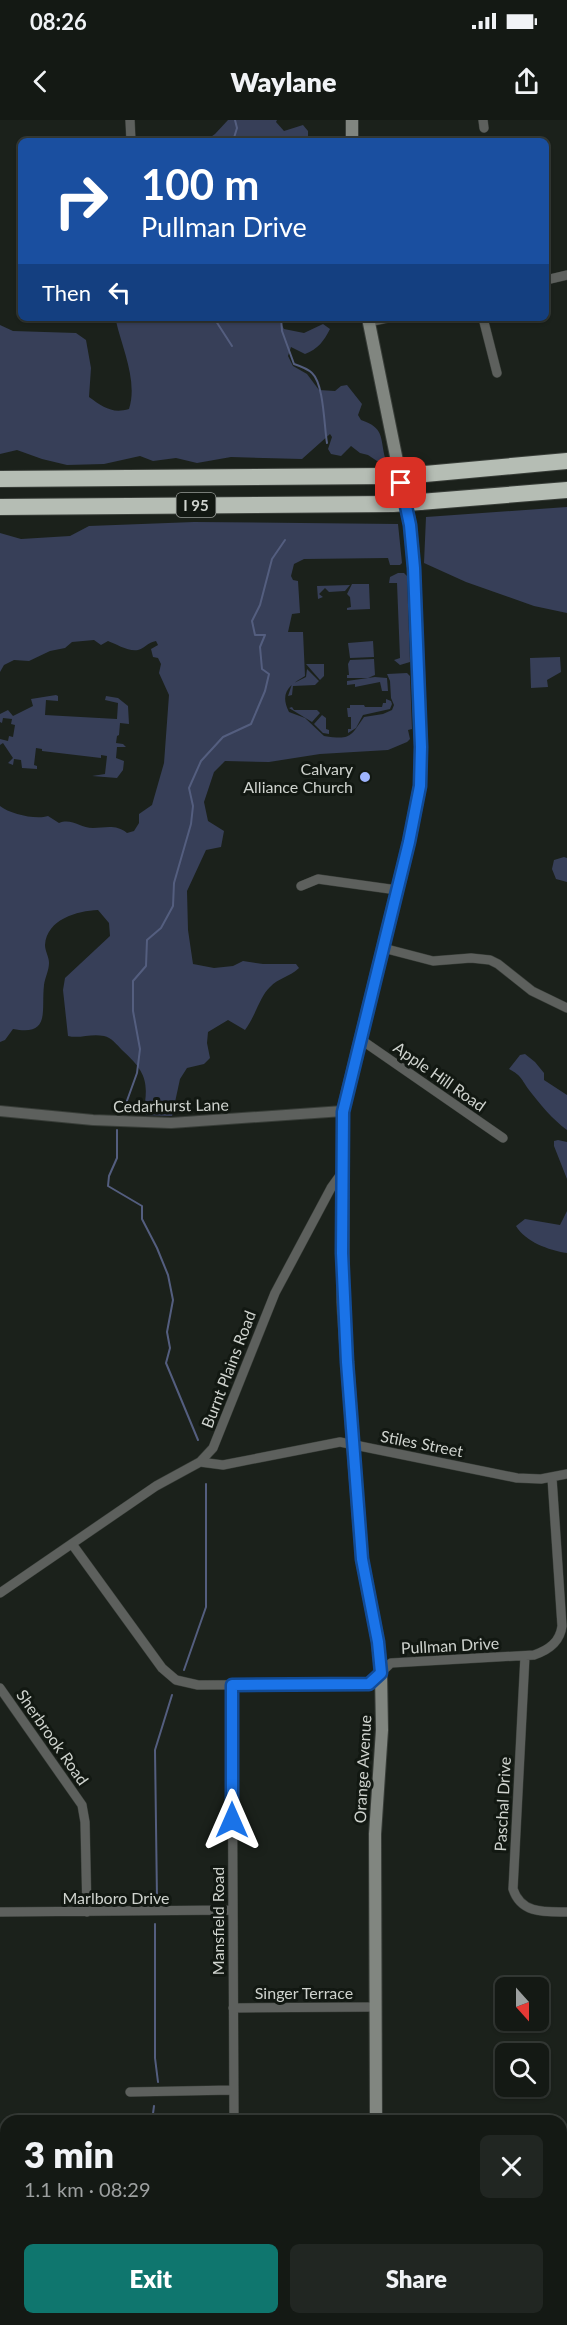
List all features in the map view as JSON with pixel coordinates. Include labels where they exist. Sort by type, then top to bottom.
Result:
[{"type":"highway","name":"I 95","points":[[0,479],[387,476],[567,461]]},
{"type":"highway","name":"I 95","points":[[0,507],[393,504],[567,490]]},
{"type":"main road","points":[[352,120],[352,138]]},
{"type":"main road","name":"Orange Avenue","points":[[369,321],[410,525],[414,568],[421,773],[418,800],[343,1112],[343,1302],[352,1444],[362,1559],[378,1642],[381,1673],[382,1730],[375,1834],[376,2115]]},
{"type":"street","points":[[130,120],[131,138]]},
{"type":"street","points":[[549,279],[567,275]]},
{"type":"street","points":[[484,321],[497,373]]},
{"type":"street","points":[[300,886],[318,879],[397,890]]},
{"type":"street","points":[[383,948],[433,961],[471,958],[490,960],[532,991],[567,1008]]},
{"type":"street","name":"Apple Hill Road","points":[[360,1039],[503,1138]]},
{"type":"street","name":"Cedarhurst Lane","points":[[0,1111],[93,1120],[171,1123],[343,1112]]},
{"type":"street","name":"Burnt Plains Road","points":[[0,1593],[156,1486],[200,1462],[215,1444],[275,1293],[331,1188],[344,1170]]},
{"type":"street","name":"Stiles Street","points":[[200,1462],[223,1465],[340,1442],[517,1478],[532,1480],[567,1474]]},
{"type":"street","name":"Pullman Drive","points":[[72,1544],[170,1676],[190,1684],[369,1684],[391,1663],[525,1656],[540,1653],[552,1647],[561,1631],[552,1478]]},
{"type":"street","name":"Paschal Drive","points":[[525,1656],[513,1889],[518,1899],[532,1910],[567,1912]]},
{"type":"street","name":"Mansfield Road","points":[[232,1685],[234,2115]]},
{"type":"street","name":"Sherbrook Road","points":[[0,1688],[82,1805],[86,1822],[87,1912]]},
{"type":"street","name":"Marlboro Drive","points":[[0,1912],[232,1910]]},
{"type":"street","name":"Singer Terrace","points":[[233,2008],[375,2007]]},
{"type":"street","points":[[130,2092],[233,2090]]},
{"type":"shaded area","points":[[228,120],[277,120],[276,122],[284,131],[303,125],[308,131],[308,138],[209,138]]},
{"type":"shaded area","points":[[116,321],[280,321],[284,329],[304,333],[323,324],[330,329],[317,347],[305,354],[291,347],[288,356],[293,366],[307,374],[319,390],[335,391],[347,385],[362,404],[358,415],[361,420],[374,426],[380,434],[385,458],[380,463],[351,446],[341,456],[331,454],[328,449],[332,437],[330,434],[302,459],[231,457],[197,463],[176,458],[153,461],[140,456],[104,464],[67,465],[17,450],[0,454],[0,325],[13,331],[76,333],[86,340],[91,368],[89,397],[108,409],[118,411],[129,409],[132,387]]},
{"type":"shaded area","points":[[567,507],[567,613],[534,606],[466,582],[424,563],[426,517]]},
{"type":"shaded area","points":[[194,522],[398,524],[402,563],[400,565],[390,565],[388,558],[304,559],[294,564],[291,576],[293,580],[298,581],[300,613],[292,614],[288,632],[303,632],[305,676],[291,686],[285,699],[289,712],[305,718],[324,736],[345,737],[352,733],[364,717],[392,710],[394,705],[387,674],[407,673],[410,676],[412,729],[408,730],[410,739],[407,742],[388,750],[320,754],[269,762],[225,761],[214,772],[204,802],[208,821],[224,831],[221,847],[206,850],[187,891],[188,930],[193,964],[214,968],[233,966],[243,961],[263,964],[296,964],[299,968],[277,981],[266,991],[245,1030],[228,1020],[208,1032],[207,1043],[210,1058],[204,1064],[187,1068],[180,1079],[172,1116],[143,1115],[146,1086],[137,1065],[107,1037],[68,1036],[63,990],[65,978],[110,936],[109,923],[98,910],[81,912],[64,918],[51,929],[45,945],[49,963],[44,985],[42,1020],[33,1029],[13,1029],[5,1040],[0,1042],[0,806],[23,816],[48,816],[59,823],[72,822],[93,828],[115,827],[127,833],[134,831],[139,823],[139,814],[152,805],[164,763],[169,695],[159,673],[161,664],[158,658],[153,657],[151,649],[158,645],[156,641],[134,650],[108,641],[101,645],[94,640],[72,642],[65,648],[50,651],[29,661],[14,660],[4,665],[0,672],[0,533],[21,539],[70,536],[89,526]]},
{"type":"shaded area","points":[[404,573],[407,576],[410,662],[400,665],[394,660],[400,658],[397,583],[389,583],[390,577]]},
{"type":"shaded area","points":[[352,584],[369,584],[370,609],[347,610],[351,607],[350,597],[347,594]]},
{"type":"shaded area","points":[[350,585],[345,591],[329,592],[325,588],[319,594],[323,597],[318,599],[317,586]]},
{"type":"shaded area","points":[[373,641],[374,657],[350,658],[348,643]]},
{"type":"shaded area","points":[[560,657],[561,672],[547,680],[548,687],[531,688],[530,658]]},
{"type":"shaded area","points":[[374,659],[375,675],[368,678],[347,678],[350,660]]},
{"type":"shaded area","points":[[306,664],[324,664],[324,676],[320,680]]},
{"type":"shaded area","points":[[307,669],[319,681],[315,685],[293,686],[292,695],[288,696],[292,684],[306,677]]},
{"type":"shaded area","points":[[375,677],[387,678],[388,691],[382,691],[380,682],[355,687],[355,684],[347,685],[347,681]]},
{"type":"shaded area","points":[[56,695],[58,701],[46,700],[45,715],[117,719],[118,703],[105,700],[106,696],[118,698],[128,706],[129,724],[120,723],[117,736],[116,743],[126,747],[117,747],[116,758],[124,761],[123,770],[117,778],[92,776],[105,774],[107,756],[101,755],[101,758],[42,751],[36,748],[34,765],[37,769],[22,768],[21,760],[14,759],[13,765],[8,763],[13,758],[3,743],[0,745],[0,739],[8,741],[9,736],[13,737],[15,725],[11,724],[12,719],[3,718],[2,723],[0,722],[0,714],[8,710],[13,716],[33,706],[31,699]]},
{"type":"shaded area","points":[[386,699],[391,701],[390,709],[363,715],[356,728],[348,733],[348,729],[351,729],[351,717],[348,717],[347,708],[350,708],[350,705],[382,707]]},
{"type":"shaded area","points":[[292,707],[294,710],[317,710],[320,713],[312,722],[289,708]]},
{"type":"shaded area","points":[[322,715],[326,718],[326,729],[329,730],[329,734],[323,733],[314,724]]},
{"type":"shaded area","points":[[567,858],[567,882],[556,879],[552,869],[554,860]]},
{"type":"shaded area","points":[[525,1054],[544,1073],[544,1080],[567,1095],[567,1130],[546,1111],[519,1076],[509,1069],[520,1055]]},
{"type":"shaded area","points":[[554,1141],[567,1142],[567,1179],[554,1146]]},
{"type":"shaded area","points":[[567,1211],[567,1253],[538,1244],[526,1237],[516,1226],[525,1219],[560,1225]]},
{"type":"waterway","points":[[234,138],[237,128],[235,120]]},
{"type":"waterway","points":[[216,321],[232,346]]},
{"type":"waterway","points":[[281,321],[282,331],[294,364],[306,369],[316,378],[323,406],[327,443]]},
{"type":"waterway","points":[[124,1109],[137,1073],[140,1049],[133,1011],[133,981],[146,966],[147,940],[161,928],[173,906],[174,883],[191,824],[193,806],[189,788],[201,761],[223,737],[251,724],[265,691],[269,674],[262,669],[260,647],[265,635],[255,635],[252,621],[260,605],[272,559],[285,540]]},
{"type":"waterway","points":[[117,1130],[117,1158],[109,1176],[108,1186],[142,1206],[142,1219],[168,1275],[173,1300],[167,1332],[170,1348],[166,1363],[198,1440]]},
{"type":"waterway","points":[[184,1670],[206,1607],[206,1484]]},
{"type":"waterway","points":[[157,1899],[155,1750],[172,1695]]},
{"type":"waterway","points":[[155,1924],[155,2058],[158,2082]]},
{"type":"waterway","points":[[153,2115],[154,2106]]},
{"type":"place","name":"Calvary Alliance Church","points":[[365,777]]},
{"type":"route","points":[[232,1820],[232,1685],[369,1684],[381,1673],[378,1642],[362,1559],[352,1444],[343,1302],[343,1112],[409,842],[420,786],[421,747],[414,568],[410,525],[401,483]]}]
